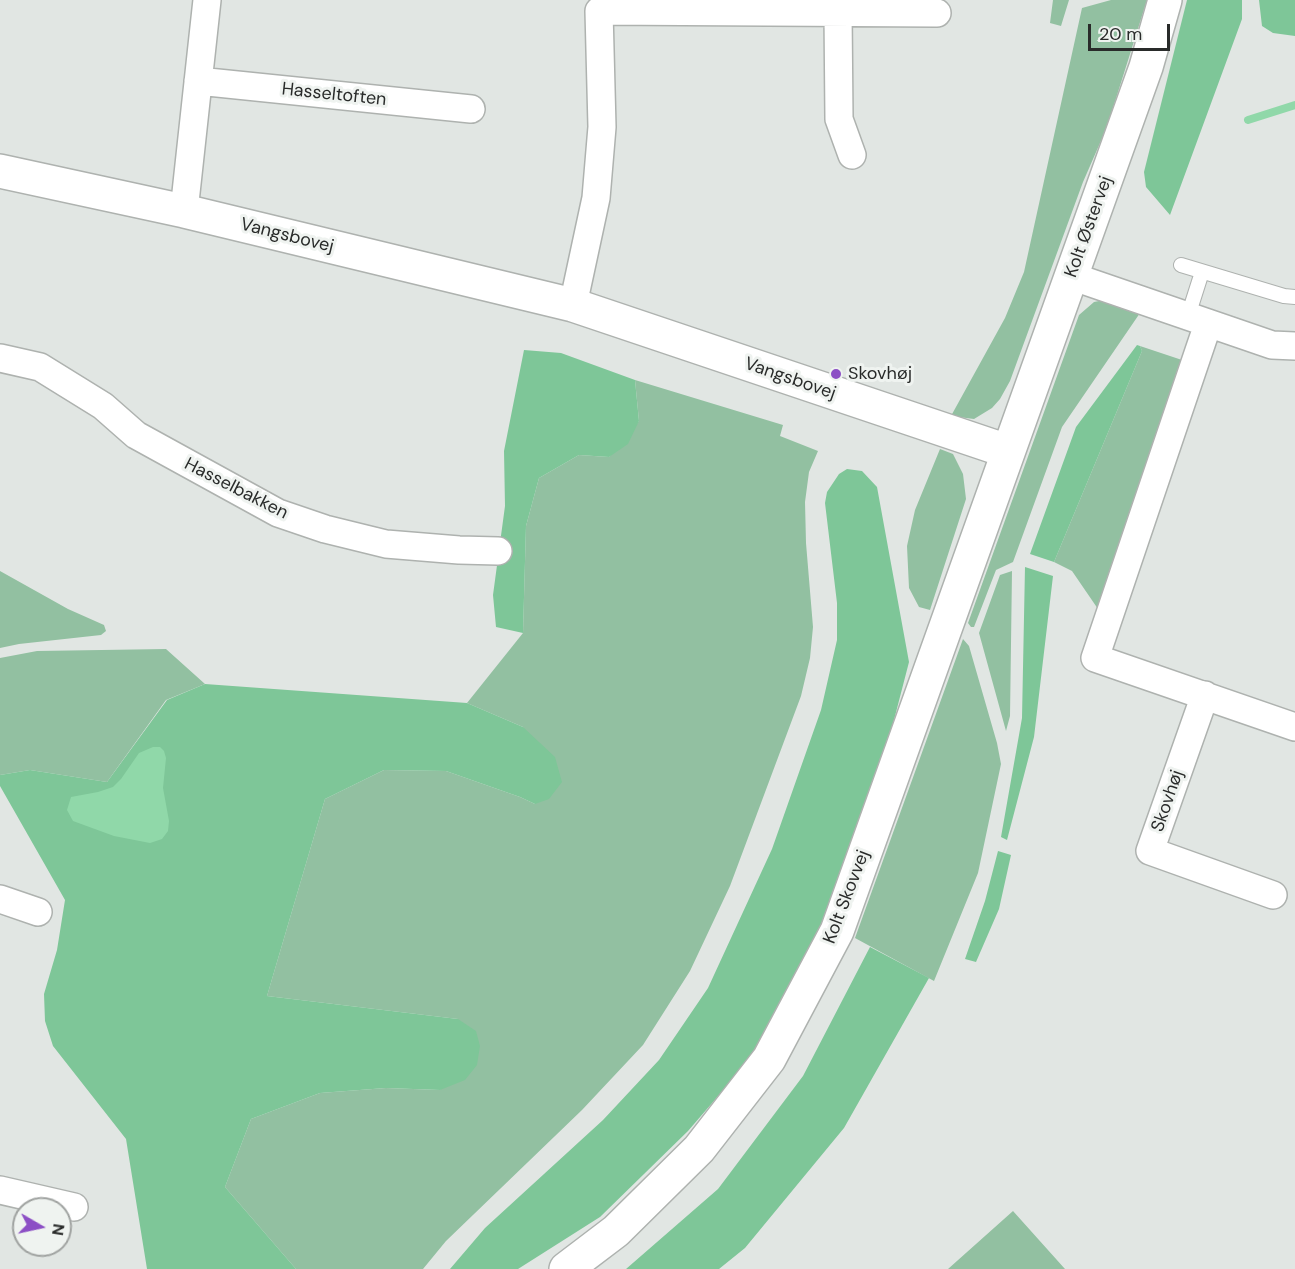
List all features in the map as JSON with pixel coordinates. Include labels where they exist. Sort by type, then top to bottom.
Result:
[{"type":"street","points":[[184,211],[207,0]]},
{"type":"street","name":"Kolt Østervej","points":[[1007,451],[1146,67],[1165,0]]},
{"type":"street","points":[[573,305],[596,198],[602,127],[599,11],[938,13]]},
{"type":"street","points":[[838,12],[838,119],[852,155]]},
{"type":"street","name":"Hasseltoften","points":[[198,81],[471,109]]},
{"type":"street","name":"Vangsbovej","points":[[0,171],[184,211],[573,305],[1007,451]]},
{"type":"street","points":[[1071,276],[1272,345],[1295,346]]},
{"type":"street","points":[[1198,320],[1095,658],[1295,727]]},
{"type":"street","name":"Hasselbakken","points":[[0,357],[40,367],[103,406],[136,435],[278,513],[325,529],[386,544],[498,551]]},
{"type":"street","name":"Kolt Skovvej","points":[[566,1269],[616,1231],[699,1149],[770,1059],[837,931],[1007,451]]},
{"type":"street","name":"Skovhøj","points":[[1205,695],[1150,851],[1274,895]]},
{"type":"street","points":[[0,899],[38,912]]},
{"type":"street","points":[[0,1190],[74,1207]]},
{"type":"lane","points":[[1181,265],[1284,296],[1295,297]]},
{"type":"lane","points":[[1198,320],[1202,272]]},
{"type":"shaded area","points":[[1053,0],[1069,0],[1061,26],[1050,23]]},
{"type":"shaded area","points":[[1111,0],[1147,0],[1107,127],[1083,182],[1010,381],[992,408],[974,419],[951,416],[1005,318],[1024,272],[1082,8]]},
{"type":"shaded area","points":[[1187,0],[1242,0],[1242,19],[1170,215],[1146,187],[1144,172]]},
{"type":"shaded area","points":[[1259,0],[1295,0],[1295,36],[1273,33],[1262,26]]},
{"type":"shaded area","points":[[1104,300],[1140,313],[1062,427],[1013,562],[996,570],[974,627],[971,627],[968,623],[1079,315],[1094,302]]},
{"type":"shaded area","points":[[1137,345],[1142,351],[1054,562],[1030,554],[1076,427]]},
{"type":"shaded area","points":[[1140,346],[1185,361],[1098,609],[1072,571],[1054,562],[1142,351]]},
{"type":"shaded area","points":[[524,350],[561,353],[635,380],[639,421],[628,444],[609,457],[579,455],[539,478],[526,526],[523,633],[496,627],[493,595],[505,506],[504,451]]},
{"type":"shaded area","points":[[635,380],[783,425],[780,436],[818,451],[809,472],[805,502],[813,627],[810,658],[801,696],[730,886],[690,971],[643,1045],[582,1110],[446,1241],[423,1269],[296,1269],[225,1187],[251,1119],[320,1093],[386,1088],[440,1090],[458,1019],[267,996],[325,799],[384,770],[446,771],[535,804],[523,727],[467,703],[523,633],[526,526],[539,478],[579,455],[609,457],[639,421]]},
{"type":"shaded area","points":[[940,449],[953,454],[963,474],[966,499],[930,610],[919,607],[909,588],[907,546],[915,510]]},
{"type":"shaded area","points":[[847,469],[862,471],[877,487],[909,662],[879,778],[829,909],[790,989],[750,1059],[688,1131],[600,1217],[518,1269],[450,1269],[485,1228],[603,1120],[659,1060],[708,988],[772,849],[821,710],[837,640],[837,603],[825,503],[827,492],[839,474]]},
{"type":"shaded area","points":[[1025,567],[1053,576],[1034,737],[1007,840],[1001,837],[1022,718]]},
{"type":"shaded area","points":[[0,571],[68,609],[104,625],[106,631],[101,635],[0,648]]},
{"type":"shaded area","points":[[1012,571],[1010,716],[1006,731],[979,633],[1000,575]]},
{"type":"shaded area","points":[[963,639],[969,646],[1001,764],[978,873],[934,981],[855,938]]},
{"type":"shaded area","points":[[166,649],[205,684],[166,700],[107,782],[30,770],[0,775],[0,658],[37,651]]},
{"type":"shaded area","points":[[205,684],[467,703],[523,727],[555,757],[562,782],[549,799],[535,804],[446,771],[384,770],[325,799],[267,996],[458,1019],[476,1031],[480,1046],[477,1065],[465,1080],[440,1090],[386,1088],[320,1093],[251,1119],[225,1187],[296,1269],[147,1269],[126,1139],[53,1046],[45,1021],[44,994],[57,950],[65,900],[0,786],[0,775],[30,770],[107,782],[167,700]]},
{"type":"shaded area","points":[[153,747],[160,747],[166,758],[163,788],[169,821],[168,831],[162,839],[150,843],[114,836],[73,821],[67,810],[71,797],[113,787],[139,753]]},
{"type":"shaded area","points":[[998,851],[1011,855],[999,909],[976,962],[965,959],[985,901]]},
{"type":"shaded area","points":[[870,947],[929,978],[844,1128],[745,1248],[719,1269],[626,1269],[718,1189],[803,1076]]},
{"type":"shaded area","points":[[1013,1211],[1065,1269],[948,1269]]},
{"type":"waterway","points":[[1248,120],[1295,105]]},
{"type":"place","name":"Skovhøj","points":[[836,374]]}]
